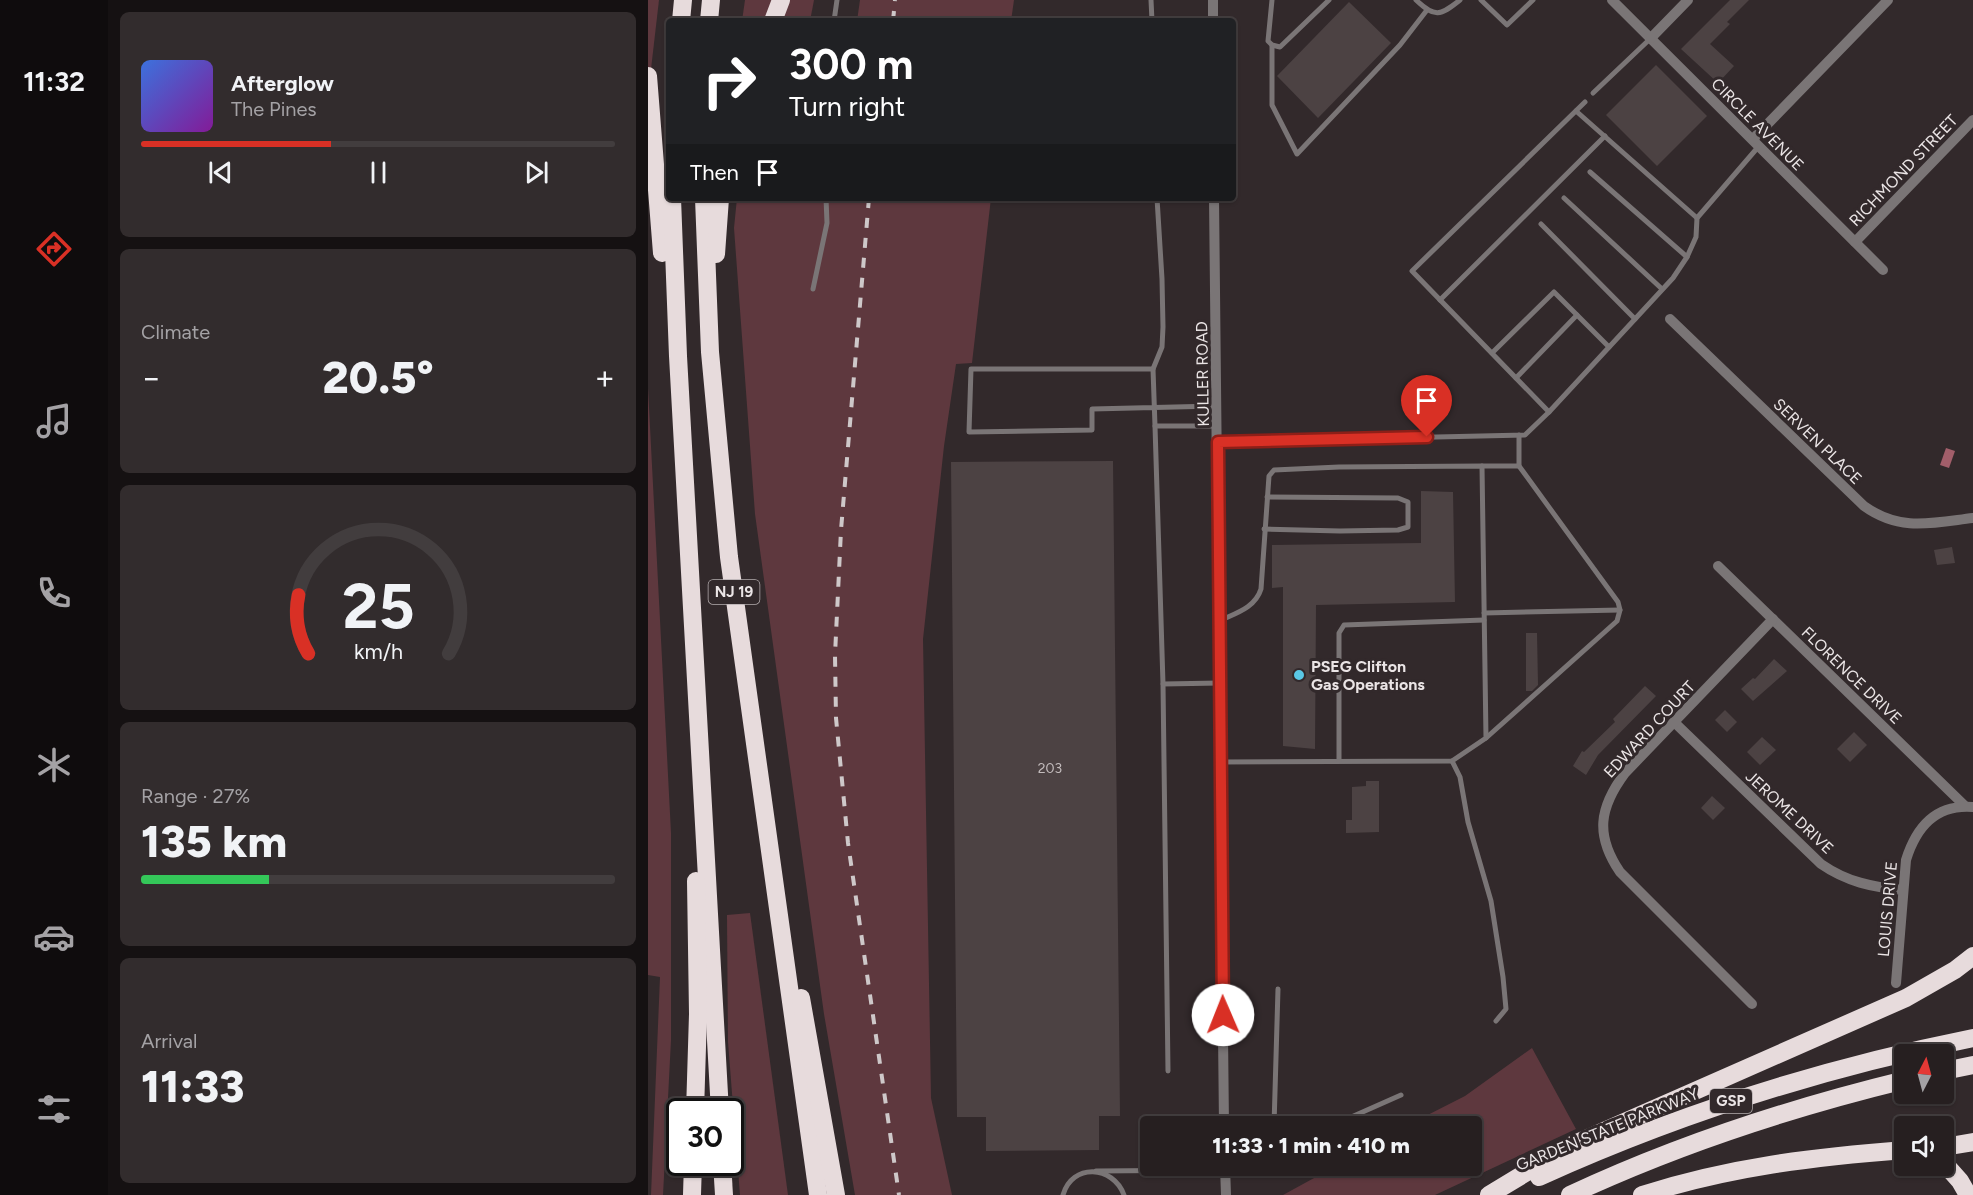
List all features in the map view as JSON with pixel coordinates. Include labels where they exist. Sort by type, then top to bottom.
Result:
[{"type":"highway","points":[[681,18],[683,0]]},
{"type":"highway","points":[[709,18],[711,0]]},
{"type":"highway","points":[[774,18],[781,0]]},
{"type":"highway","points":[[648,76],[662,257],[678,356]]},
{"type":"highway","name":"NJ 19","points":[[672,201],[696,690],[698,1014],[695,1098]]},
{"type":"highway","name":"NJ 19","points":[[704,201],[710,352],[729,557],[818,1195]]},
{"type":"highway","points":[[710,352],[720,201]]},
{"type":"highway","points":[[696,690],[719,1098]]},
{"type":"highway","points":[[768,831],[807,1029],[836,1195]]},
{"type":"highway","points":[[1489,1195],[1570,1146],[1906,998],[1973,956]]},
{"type":"highway","points":[[1954,970],[1973,971]]},
{"type":"highway","name":"GARDEN STATE PARKWAY","points":[[1500,1195],[1608,1147],[1740,1098],[1870,1061],[1973,1038]]},
{"type":"highway","points":[[1954,1069],[1973,1065]]},
{"type":"highway","name":"GSP","points":[[1570,1195],[1632,1167],[1707,1138],[1792,1111],[1894,1083]]},
{"type":"highway","points":[[1954,1146],[1973,1142]]},
{"type":"highway","points":[[1642,1195],[1735,1170],[1784,1162],[1894,1152]]},
{"type":"highway","points":[[1954,1174],[1968,1195]]},
{"type":"highway","points":[[692,1195],[693,1176]]},
{"type":"highway","points":[[723,1176],[724,1195]]},
{"type":"street","points":[[1213,0],[1213,18]]},
{"type":"street","name":"CIRCLE AVENUE","points":[[1612,0],[1883,270]]},
{"type":"street","points":[[1651,38],[1688,0]]},
{"type":"street","points":[[1756,143],[1888,0]]},
{"type":"street","name":"RICHMOND STREET","points":[[1855,242],[1973,120]]},
{"type":"street","name":"KULLER ROAD","points":[[1214,201],[1224,1116]]},
{"type":"street","name":"SERVEN PLACE","points":[[1670,319],[1864,506],[1874,513],[1892,521],[1911,524],[1973,518]]},
{"type":"street","name":"FLORENCE DRIVE","points":[[1718,566],[1969,806]]},
{"type":"street","name":"EDWARD COURT","points":[[1752,1004],[1620,872],[1605,846],[1603,832],[1605,811],[1614,788],[1625,773],[1773,619]]},
{"type":"street","name":"JEROME DRIVE","points":[[1674,722],[1821,864],[1834,873],[1859,884],[1903,890]]},
{"type":"street","name":"LOUIS DRIVE","points":[[1896,983],[1906,860],[1912,841],[1932,817],[1969,806]]},
{"type":"street","points":[[1225,1176],[1226,1195]]},
{"type":"lane","points":[[834,18],[837,0]]},
{"type":"lane","points":[[1151,0],[1152,18]]},
{"type":"lane","points":[[1272,0],[1268,41],[1280,47],[1329,0]]},
{"type":"lane","points":[[1416,0],[1427,10],[1437,14],[1446,11],[1460,0]]},
{"type":"lane","points":[[1481,0],[1507,25],[1533,0]]},
{"type":"lane","points":[[1272,45],[1272,105],[1297,154],[1400,45],[1427,10]]},
{"type":"lane","points":[[1593,93],[1651,38]]},
{"type":"lane","points":[[1549,412],[1412,271],[1585,102]]},
{"type":"lane","points":[[1576,111],[1697,218]]},
{"type":"lane","points":[[1440,300],[1605,136]]},
{"type":"lane","points":[[1218,442],[1525,435],[1662,289],[1687,257],[1696,237],[1697,218],[1756,143]]},
{"type":"lane","points":[[1590,172],[1687,257]]},
{"type":"lane","points":[[1564,198],[1662,289]]},
{"type":"lane","points":[[813,289],[826,223],[826,201]]},
{"type":"lane","points":[[1157,201],[1163,327],[1162,347],[1153,369],[1163,684],[1168,1071]]},
{"type":"lane","points":[[1541,224],[1635,319]]},
{"type":"lane","points":[[1492,353],[1554,292],[1609,347]]},
{"type":"lane","points":[[1516,378],[1577,315]]},
{"type":"lane","points":[[1153,369],[971,369],[969,432],[1092,430],[1092,409],[1217,406]]},
{"type":"lane","points":[[1155,426],[1217,426]]},
{"type":"lane","points":[[1220,762],[1452,761],[1486,738],[1617,621],[1620,610],[1618,603],[1519,466],[1520,435]]},
{"type":"lane","points":[[1482,466],[1486,738]]},
{"type":"lane","points":[[1219,621],[1247,608],[1258,598],[1261,588],[1269,477],[1274,470],[1519,466]]},
{"type":"lane","points":[[1264,529],[1398,530],[1408,527],[1408,502],[1398,498],[1267,497]]},
{"type":"lane","points":[[1484,613],[1620,610]]},
{"type":"lane","points":[[1339,761],[1339,633],[1344,625],[1484,620]]},
{"type":"lane","points":[[1163,684],[1220,683]]},
{"type":"lane","points":[[1452,761],[1460,777],[1468,822],[1491,901],[1506,1009],[1496,1021]]},
{"type":"lane","points":[[1274,1116],[1278,989]]},
{"type":"lane","points":[[1354,1116],[1401,1095]]},
{"type":"lane","points":[[1063,1195],[1069,1182],[1086,1172],[1140,1170]]},
{"type":"lane","points":[[1096,1171],[1114,1179],[1124,1195]]},
{"type":"shaded area","points":[[648,0],[659,0],[648,95]]},
{"type":"shaded area","points":[[745,0],[814,0],[811,18],[742,18]]},
{"type":"shaded area","points":[[860,0],[1014,0],[1011,18],[857,18]]},
{"type":"shaded area","points":[[737,201],[991,201],[972,363],[956,364],[944,446],[923,639],[931,1098],[952,1195],[855,1195],[824,1014],[755,514],[734,228]]},
{"type":"shaded area","points":[[648,388],[671,833],[671,1040],[668,1098],[666,1098],[663,1195],[651,1195],[660,977],[648,975]]},
{"type":"shaded area","points":[[1946,448],[1955,451],[1949,468],[1940,465]]},
{"type":"shaded area","points":[[750,913],[788,1195],[740,1195],[739,1176],[744,1176],[744,1098],[732,1098],[728,1042],[727,915]]},
{"type":"shaded area","points":[[1532,1048],[1576,1129],[1482,1173],[1482,1116],[1426,1116],[1465,1096]]},
{"type":"shaded area","points":[[1318,1176],[1476,1176],[1435,1195],[1283,1195]]},
{"type":"building","points":[[1730,0],[1749,0],[1727,22],[1730,24],[1710,44],[1734,66],[1718,83],[1681,49]]},
{"type":"building","points":[[1349,2],[1391,43],[1318,118],[1277,76]]},
{"type":"building","points":[[1656,65],[1707,116],[1657,166],[1606,115]]},
{"type":"building","points":[[1113,461],[1120,1116],[1099,1116],[1099,1150],[986,1151],[986,1117],[957,1117],[951,462]]},
{"type":"building","name":"PSEG Clifton Gas Operations","points":[[1421,491],[1453,492],[1455,602],[1316,605],[1315,749],[1283,746],[1283,587],[1272,588],[1272,545],[1421,543]]},
{"type":"building","points":[[1952,547],[1955,563],[1937,565],[1934,550]]},
{"type":"building","points":[[1526,633],[1537,633],[1538,685],[1532,691],[1526,691]]},
{"type":"building","points":[[1774,659],[1787,671],[1753,701],[1741,689],[1753,678],[1755,679]]},
{"type":"building","points":[[1645,686],[1656,696],[1598,755],[1586,775],[1573,766],[1582,751],[1584,752],[1615,722],[1613,719]]},
{"type":"building","points":[[1725,710],[1737,722],[1727,732],[1715,720]]},
{"type":"building","points":[[1854,732],[1867,745],[1850,762],[1837,749]]},
{"type":"building","points":[[1762,737],[1776,750],[1760,765],[1747,752]]},
{"type":"building","points":[[1366,781],[1379,781],[1379,832],[1346,833],[1346,820],[1352,820],[1352,787],[1366,786]]},
{"type":"building","points":[[1712,796],[1725,808],[1713,820],[1701,808]]},
{"type":"railway","points":[[893,18],[895,0]]},
{"type":"railway","points":[[869,201],[841,530],[835,655],[836,718],[848,843],[899,1195]]},
{"type":"place","name":"PSEG Clifton Gas Operations","points":[[1299,675]]},
{"type":"route","points":[[1223,1015],[1218,442],[1427,437]]}]
